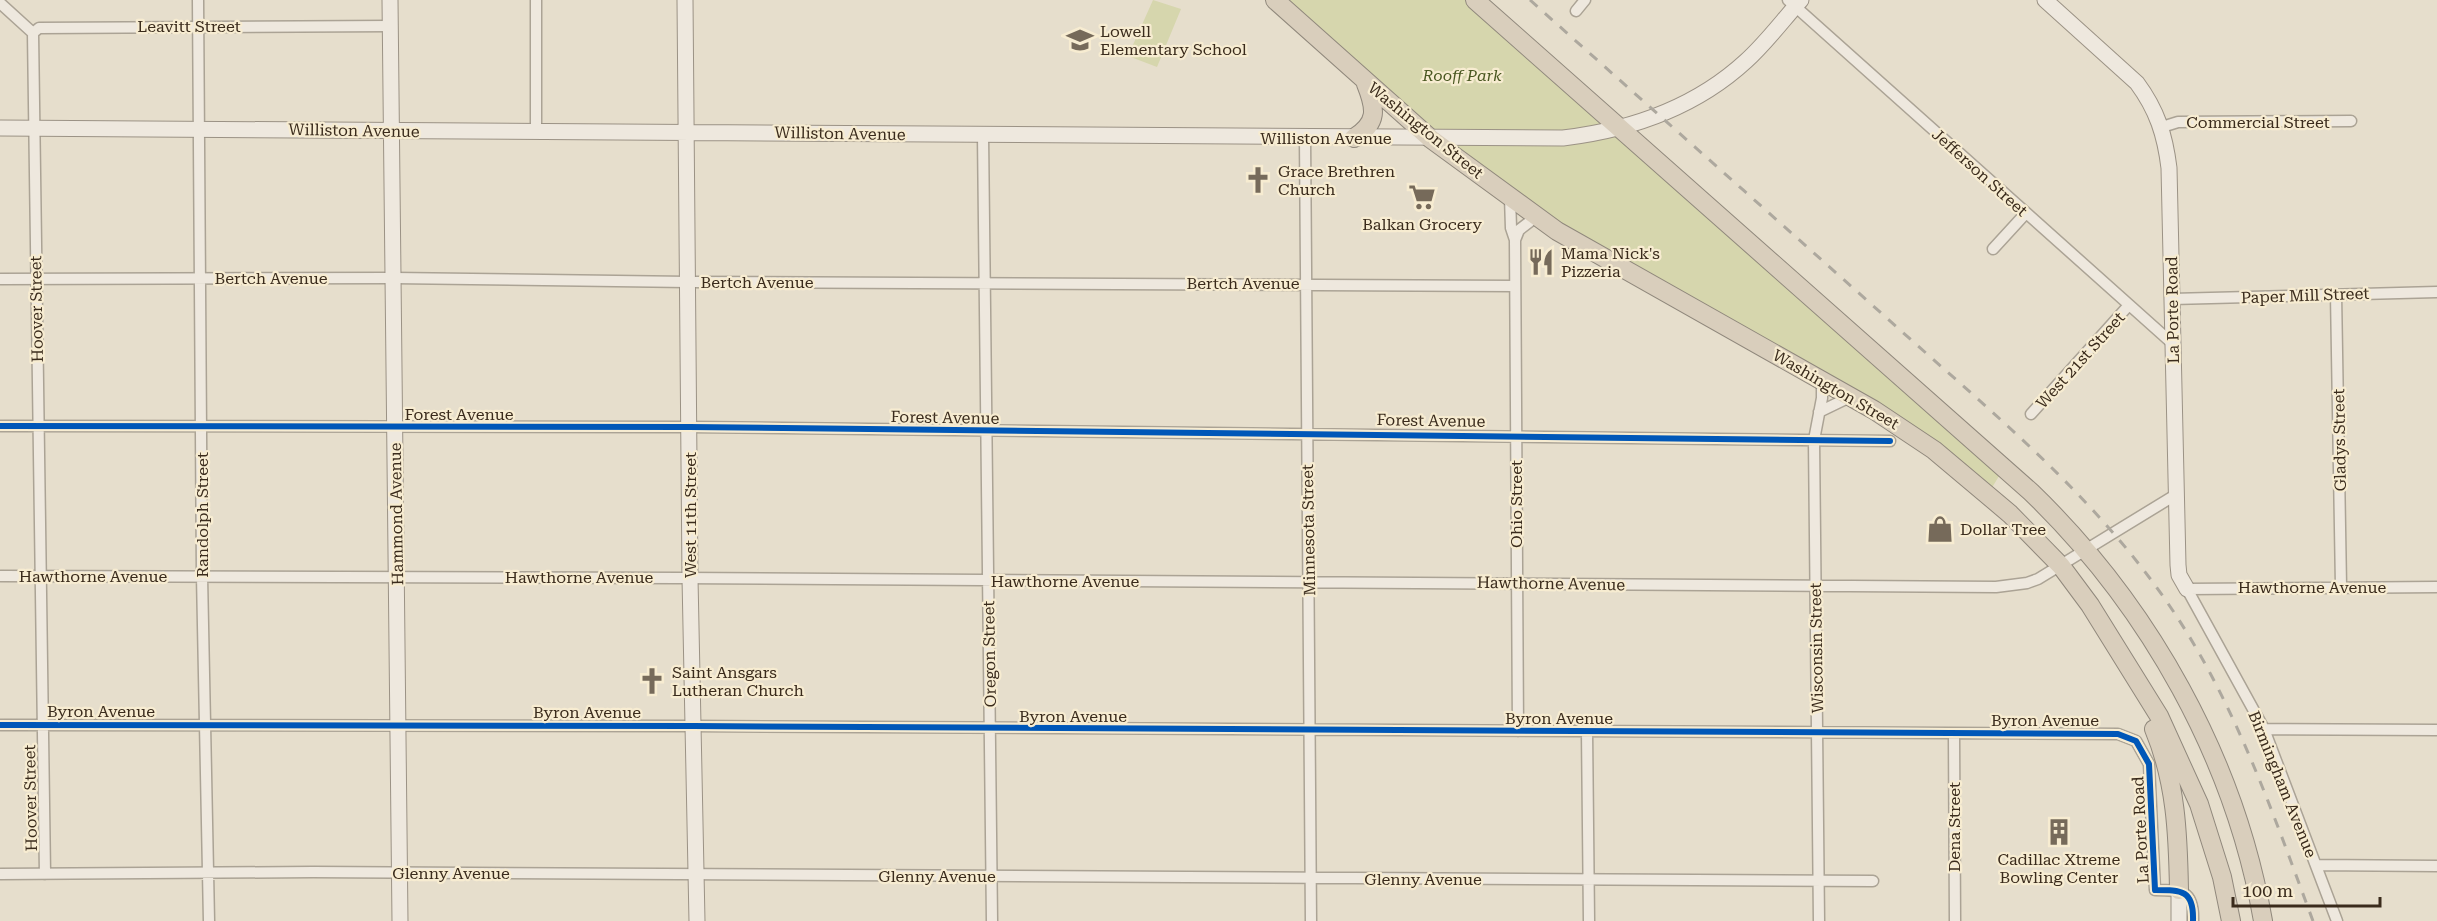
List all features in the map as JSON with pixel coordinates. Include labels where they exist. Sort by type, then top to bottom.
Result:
[{"type":"highway","name":"Washington Street","points":[[1275,0],[1431,139],[1557,231],[1904,429],[1964,473],[2010,514],[2061,566],[2117,645],[2159,716],[2186,771],[2213,846],[2231,921]]},
{"type":"highway","points":[[1475,0],[2031,492],[2087,549],[2145,629],[2201,729],[2242,836],[2263,921]]},
{"type":"highway","points":[[1354,138],[1370,126],[1375,115],[1373,101],[1364,80]]},
{"type":"highway","points":[[2117,645],[2160,744],[2169,774],[2178,819],[2179,890]]},
{"type":"main road","name":"Hammond Avenue","points":[[390,0],[400,921]]},
{"type":"main road","name":"West 11th Street","points":[[686,0],[685,132],[690,578],[697,921]]},
{"type":"main road","name":"Commercial Street","points":[[2045,0],[2137,83],[2149,100],[2162,127]]},
{"type":"main road","name":"Williston Avenue","points":[[0,128],[1546,139],[1619,129],[1675,108],[1731,74],[1759,48],[1795,2]]},
{"type":"main road","name":"La Porte Road","points":[[2162,127],[2169,168],[2179,575],[2187,589]]},
{"type":"main road","points":[[2179,890],[2179,921]]},
{"type":"street","name":"Randolph Street","points":[[198,0],[202,576],[209,921]]},
{"type":"street","points":[[536,0],[536,131]]},
{"type":"street","points":[[1576,11],[1586,0]]},
{"type":"street","name":"Jefferson Street","points":[[1795,2],[2173,344]]},
{"type":"street","points":[[0,3],[33,33]]},
{"type":"street","name":"Leavitt Street","points":[[33,33],[39,28],[391,26]]},
{"type":"street","name":"Hoover Street","points":[[33,33],[45,874]]},
{"type":"street","name":"Commercial Street","points":[[2162,127],[2178,122],[2351,121]]},
{"type":"street","name":"Oregon Street","points":[[983,135],[992,921]]},
{"type":"street","name":"Minnesota Street","points":[[1305,138],[1311,921]]},
{"type":"street","name":"Ohio Street","points":[[1510,197],[1511,228],[1515,240],[1518,731]]},
{"type":"street","points":[[1993,249],[2026,213]]},
{"type":"street","points":[[1515,240],[1519,230],[1537,216]]},
{"type":"street","name":"Bertch Avenue","points":[[0,279],[393,278],[688,282],[1305,283],[1515,286]]},
{"type":"street","name":"Paper Mill Street","points":[[2172,299],[2437,292]]},
{"type":"street","name":"Gladys Street","points":[[2336,294],[2341,586]]},
{"type":"street","name":"West 21st Street","points":[[2031,414],[2129,305]]},
{"type":"street","name":"Wisconsin Street","points":[[1819,921],[1814,440],[1822,381]]},
{"type":"street","points":[[1819,412],[1850,397]]},
{"type":"street","name":"Forest Avenue","points":[[0,426],[689,427],[1306,432],[1890,441]]},
{"type":"street","name":"Hawthorne Avenue","points":[[0,576],[397,576],[2013,586],[2027,583],[2061,566],[2177,494]]},
{"type":"street","name":"Hawthorne Avenue","points":[[2187,589],[2437,587]]},
{"type":"street","name":"Birmingham Avenue","points":[[2187,589],[2264,729],[2337,921]]},
{"type":"street","name":"Byron Avenue","points":[[0,725],[693,726],[2118,734],[2128,736],[2142,748]]},
{"type":"street","points":[[2264,729],[2437,730]]},
{"type":"street","points":[[1587,731],[1589,921]]},
{"type":"street","name":"Dena Street","points":[[1954,734],[1955,921]]},
{"type":"street","name":"La Porte Road","points":[[2142,748],[2151,774],[2155,890],[2179,890]]},
{"type":"street","points":[[2316,865],[2437,866]]},
{"type":"street","name":"Glenny Avenue","points":[[0,874],[400,873],[1873,881]]},
{"type":"street","points":[[2179,890],[2190,899],[2193,921]]},
{"type":"green space","points":[[1153,0],[1181,9],[1157,67],[1128,56]]},
{"type":"green space","name":"Rooff Park","points":[[1276,0],[1481,0],[2004,468],[1988,494],[1934,450],[1557,231]]},
{"type":"railway","points":[[1530,0],[2006,425],[2075,491],[2107,526],[2167,602],[2212,677],[2250,757],[2313,921]]},
{"type":"cycle path","points":[[0,426],[689,427],[1890,441]]},
{"type":"cycle path","points":[[0,725],[693,726],[2118,734],[2136,741],[2149,764],[2155,890],[2172,890],[2189,898],[2193,921]]},
{"type":"place","name":"Lowell Elementary School","points":[[1080,40]]},
{"type":"place","name":"Grace Brethren Church","points":[[1258,180]]},
{"type":"place","name":"Balkan Grocery","points":[[1422,197]]},
{"type":"place","name":"Mama Nick's Pizzeria","points":[[1541,262]]},
{"type":"place","name":"Dollar Tree","points":[[1940,529]]},
{"type":"place","name":"Saint Ansgars Lutheran Church","points":[[652,681]]},
{"type":"place","name":"Cadillac Xtreme Bowling Center","points":[[2059,832]]}]
